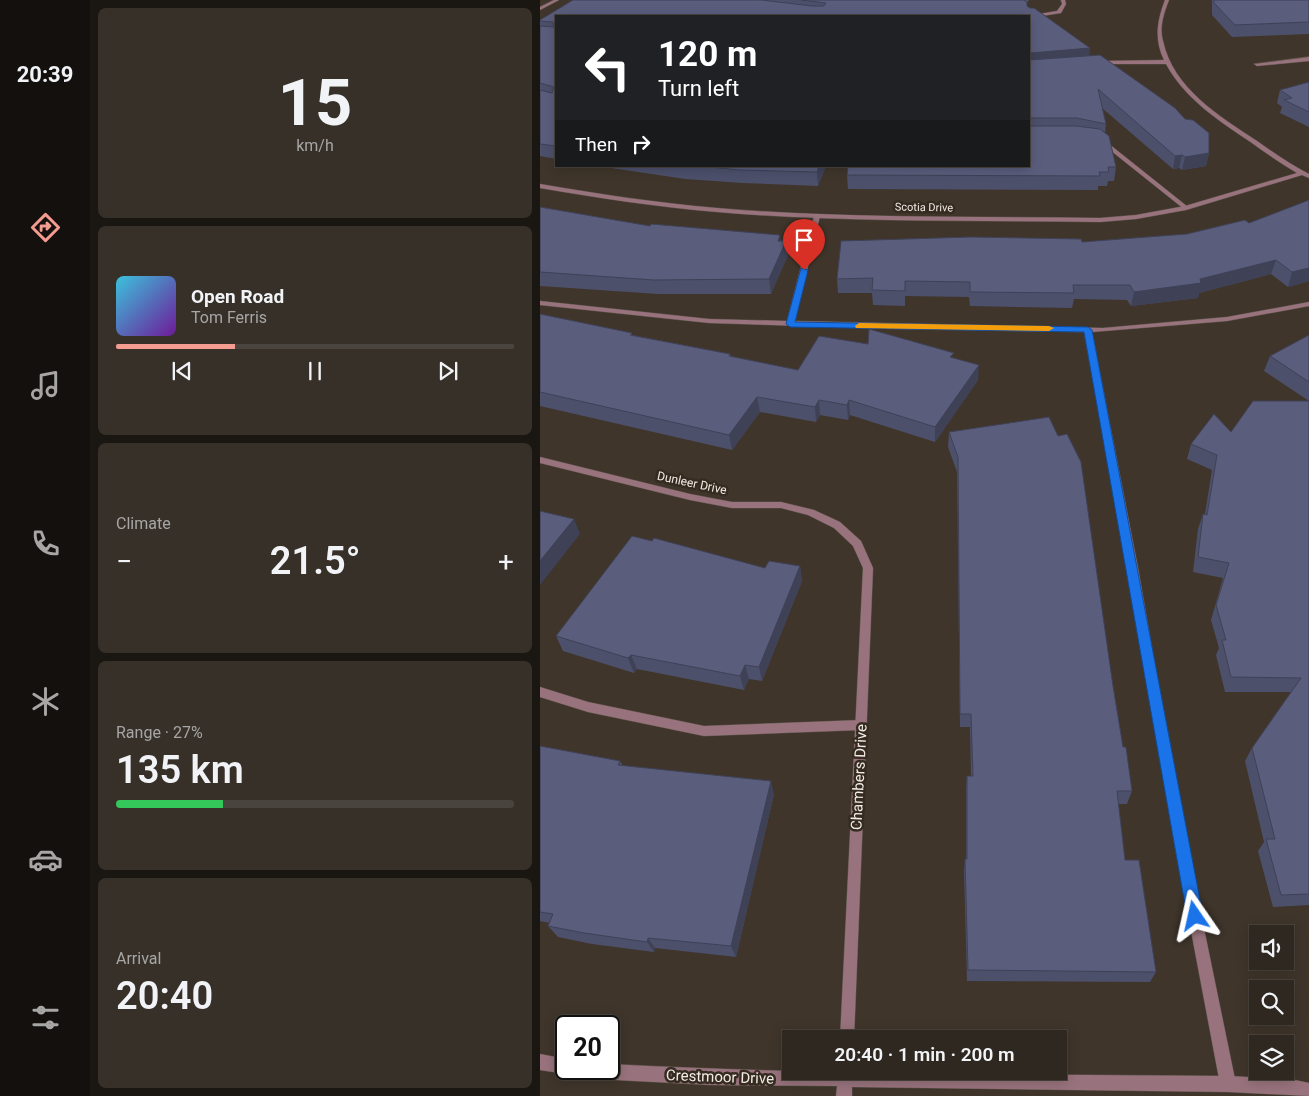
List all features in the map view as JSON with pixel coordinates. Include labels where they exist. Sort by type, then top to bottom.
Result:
[{"type":"street","points":[[540,9],[557,0]]},
{"type":"street","points":[[1030,17],[1059,12],[1064,4],[1063,0]]},
{"type":"street","points":[[1166,0],[1159,23],[1159,39],[1168,62],[1192,95],[1223,121],[1306,174]]},
{"type":"street","points":[[1257,64],[1309,59]]},
{"type":"street","points":[[1090,64],[1168,62]]},
{"type":"street","points":[[1092,138],[1101,140],[1186,208]]},
{"type":"street","name":"Scotia Drive","points":[[540,186],[674,206],[750,213],[817,216],[1100,220],[1144,216],[1186,208],[1306,174]]},
{"type":"street","points":[[790,324],[817,216]]},
{"type":"street","points":[[540,303],[709,321],[1088,330],[1227,319],[1309,304]]},
{"type":"street","points":[[1088,330],[1133,568],[1180,841],[1228,1084]]},
{"type":"street","name":"Dunleer Drive","points":[[540,460],[732,505],[789,507],[811,512],[838,525]]},
{"type":"street","name":"Chambers Drive","points":[[838,525],[857,544],[868,568],[847,1030]]},
{"type":"street","points":[[540,692],[588,707],[704,731],[861,725]]},
{"type":"street","points":[[540,1062],[555,1064]]},
{"type":"street","name":"Crestmoor Drive","points":[[620,1072],[712,1077],[782,1076]]},
{"type":"street","points":[[844,1096],[845,1080]]},
{"type":"street","name":"Crestmoor Drive","points":[[1036,1080],[1228,1084],[1290,1087],[1309,1091]]},
{"type":"building","points":[[573,0],[761,0],[824,6],[826,3],[801,0],[1024,0],[1027,6],[1034,8],[1090,48],[1030,53],[1030,15],[555,15],[555,146],[540,144],[540,90],[552,93],[554,87],[540,83],[540,26],[554,27],[553,22],[540,20]]},
{"type":"building","points":[[1214,0],[1309,0],[1309,22],[1235,25],[1214,3]]},
{"type":"building","points":[[1100,55],[1175,108],[1185,119],[1193,120],[1209,133],[1209,153],[1185,157],[1182,155],[1175,156],[1098,89],[1106,124],[1077,118],[1030,118],[1030,60]]},
{"type":"building","points":[[1309,82],[1309,112],[1284,100],[1292,98],[1280,90]]},
{"type":"building","points":[[1030,126],[1076,126],[1100,129],[1109,136],[1116,167],[1108,167],[1109,172],[1099,172],[1100,176],[847,175],[848,167],[1030,167]]},
{"type":"building","points":[[708,167],[819,167],[817,172],[740,170]]},
{"type":"building","points":[[1309,200],[1309,268],[1292,272],[1276,260],[1200,279],[1201,283],[1134,292],[1130,285],[1073,285],[1074,293],[970,292],[970,282],[905,281],[905,291],[872,290],[873,278],[837,279],[841,241],[971,237],[1081,239],[1082,242],[1187,234],[1245,220],[1249,223]]},
{"type":"building","points":[[540,207],[650,226],[651,224],[780,235],[778,241],[786,241],[769,279],[654,280],[540,272]]},
{"type":"building","points":[[540,314],[798,370],[819,336],[868,344],[869,329],[954,353],[950,357],[979,365],[935,427],[849,400],[847,405],[819,400],[815,407],[757,397],[729,435],[540,392]]},
{"type":"building","points":[[1309,335],[1309,382],[1270,356]]},
{"type":"building","points":[[1253,401],[1309,401],[1309,894],[1281,895],[1266,839],[1275,839],[1252,748],[1301,678],[1231,677],[1222,640],[1226,640],[1216,605],[1229,563],[1198,557],[1203,514],[1207,515],[1217,455],[1191,444],[1214,414],[1231,432]]},
{"type":"building","points":[[1049,417],[1058,436],[1067,434],[1081,462],[1113,686],[1123,747],[1126,747],[1132,791],[1117,791],[1125,860],[1139,860],[1156,972],[968,970],[965,859],[967,859],[967,776],[973,776],[971,714],[960,714],[958,457],[949,432]]},
{"type":"building","points":[[540,511],[574,519],[540,561]]},
{"type":"building","points":[[632,536],[652,541],[654,538],[765,568],[769,561],[800,566],[759,667],[745,665],[740,676],[631,655],[628,658],[556,636]]},
{"type":"building","points":[[540,746],[620,761],[618,765],[771,781],[731,946],[648,938],[647,942],[548,926],[553,914],[540,912]]},
{"type":"slow traffic","points":[[859,326],[1049,328]]},
{"type":"route","points":[[804,270],[790,324],[900,327],[1017,327],[1088,330],[1133,568],[1180,841],[1195,916]]}]
